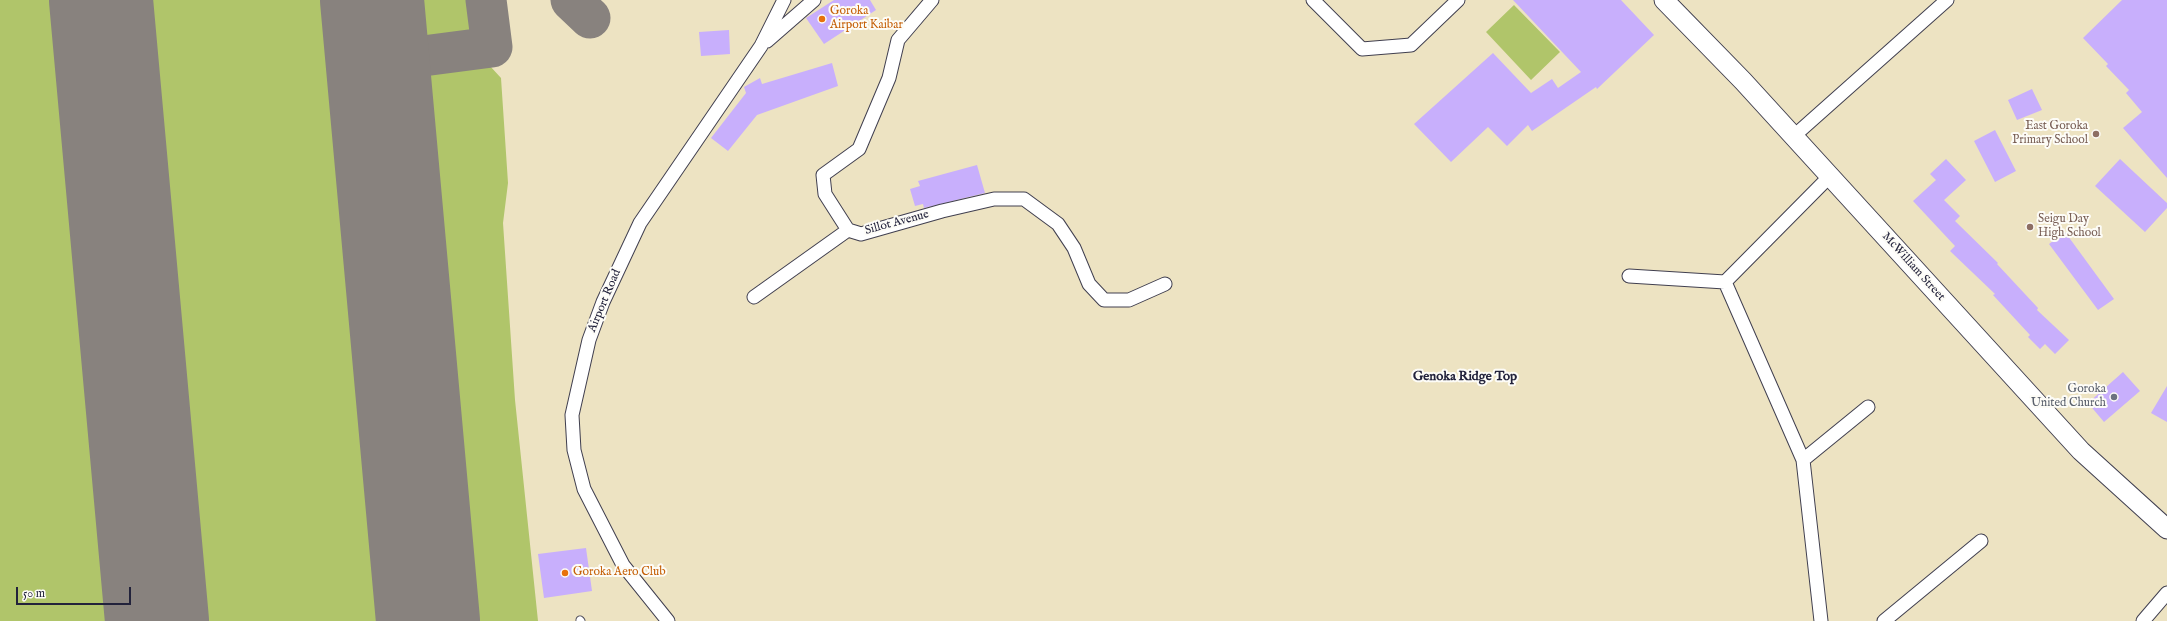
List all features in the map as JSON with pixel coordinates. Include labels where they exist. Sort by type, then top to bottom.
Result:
[{"type":"street","name":"Airport Road","points":[[668,621],[623,565],[587,496],[574,450],[572,415],[589,340],[603,302],[640,224],[761,46],[784,0]]},
{"type":"street","points":[[761,46],[814,0]]},
{"type":"street","name":"Sillot Avenue","points":[[932,0],[898,40],[889,78],[858,149],[823,175],[825,194],[848,230],[861,234],[942,211],[994,199],[1024,199],[1058,224],[1074,248],[1090,284],[1104,300],[1129,300],[1165,284]]},
{"type":"street","points":[[1313,0],[1362,50],[1410,45],[1458,0]]},
{"type":"street","name":"McWilliam Street","points":[[1664,0],[1794,136],[2081,451],[2167,530]]},
{"type":"street","points":[[1794,136],[1947,0]]},
{"type":"street","points":[[1629,276],[1725,282],[1830,176]]},
{"type":"street","points":[[754,297],[848,230]]},
{"type":"street","points":[[1725,282],[1803,460],[1821,621]]},
{"type":"street","points":[[1803,460],[1868,407]]},
{"type":"street","points":[[1884,621],[1981,541]]},
{"type":"street","points":[[2143,621],[2167,593]]},
{"type":"green space","points":[[0,0],[63,0],[118,621],[0,621]]},
{"type":"green space","points":[[131,0],[354,0],[406,621],[185,621]]},
{"type":"green space","points":[[388,0],[476,0],[479,37],[473,41],[416,47],[396,45],[391,34]]},
{"type":"green space","points":[[1514,5],[1560,52],[1531,80],[1486,32]]},
{"type":"green space","points":[[470,63],[490,66],[501,78],[508,183],[503,223],[515,400],[538,621],[447,621],[398,105],[401,88],[414,73]]},
{"type":"building","points":[[834,0],[870,0],[876,10],[824,44],[806,18]]},
{"type":"building","points":[[1513,0],[1621,0],[1654,35],[1597,89],[1596,87],[1532,131],[1528,125],[1507,146],[1488,127],[1451,162],[1414,124],[1493,53],[1531,93],[1552,79],[1558,88],[1581,72]]},
{"type":"building","points":[[2122,0],[2167,0],[2167,178],[2123,128],[2142,112],[2126,93],[2129,90],[2106,66],[2108,64],[2083,38]]},
{"type":"building","points":[[729,30],[730,54],[701,56],[699,32]]},
{"type":"building","points":[[832,63],[838,86],[757,115],[728,151],[711,138],[746,93],[744,87],[760,78],[762,84]]},
{"type":"building","points":[[2032,89],[2042,110],[2017,120],[2008,100]]},
{"type":"building","points":[[1995,130],[2016,171],[1995,182],[1974,141]]},
{"type":"building","points":[[1946,159],[1966,180],[1944,200],[1960,216],[1955,221],[1998,263],[1997,264],[2038,308],[2037,310],[2069,340],[2055,354],[2045,344],[2040,349],[2028,337],[2030,335],[1993,295],[1995,294],[1950,251],[1955,246],[1913,201],[1936,180],[1930,174]]},
{"type":"building","points":[[2120,159],[2167,203],[2167,208],[2145,232],[2095,186]]},
{"type":"building","points":[[977,165],[985,193],[924,208],[923,204],[915,206],[910,189],[920,186],[918,181]]},
{"type":"building","points":[[2065,232],[2114,299],[2098,310],[2049,244]]},
{"type":"building","name":"Goroka United Church","points":[[2123,372],[2140,391],[2104,422],[2088,403]]},
{"type":"building","points":[[2167,386],[2167,422],[2151,413]]},
{"type":"building","name":"Goroka Aero Club","points":[[586,548],[592,591],[544,598],[538,554]]},
{"type":"taxiway","points":[[377,62],[492,47],[486,0]]},
{"type":"taxiway","points":[[571,0],[590,18]]},
{"type":"runway","points":[[101,0],[157,621]]},
{"type":"runway","points":[[372,0],[428,621]]},
{"type":"place","name":"Goroka Airport Kaibar","points":[[822,19]]},
{"type":"place","name":"East Goroka Primary School","points":[[2096,134]]},
{"type":"place","name":"Seigu Day High School","points":[[2030,227]]},
{"type":"place","name":"Goroka United Church","points":[[2114,397]]},
{"type":"place","name":"Goroka Aero Club","points":[[565,573]]},
{"type":"district","name":"Genoka Ridge Top","points":[[1465,377]]}]
